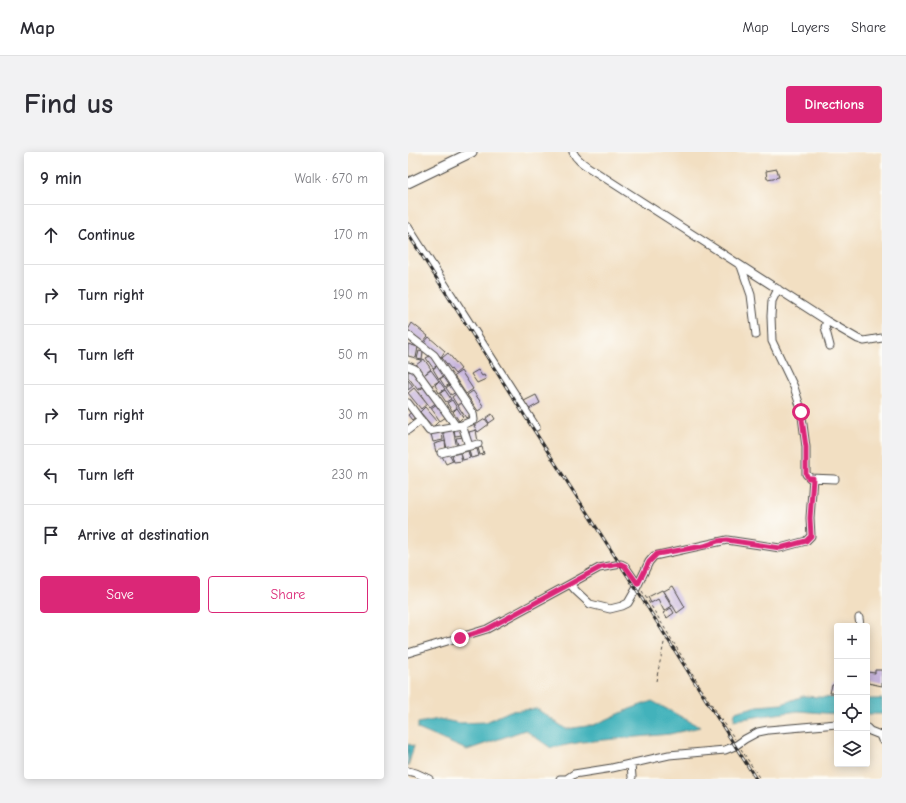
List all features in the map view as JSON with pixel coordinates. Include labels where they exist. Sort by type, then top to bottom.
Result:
[{"type":"main road","points":[[408,183],[472,152]]},
{"type":"street","points":[[573,152],[577,158],[588,167],[827,321],[858,339],[864,340],[882,338]]},
{"type":"street","points":[[408,227],[536,427]]},
{"type":"street","points":[[741,266],[751,295],[756,335]]},
{"type":"street","points":[[778,289],[772,301],[772,340],[794,387],[801,410],[806,447],[806,474],[808,478],[835,479]]},
{"type":"street","points":[[827,321],[825,327],[830,346]]},
{"type":"street","points":[[408,335],[434,355],[473,413],[474,420],[459,425],[429,431],[408,403]]},
{"type":"street","points":[[408,366],[415,369],[459,425],[469,446]]},
{"type":"street","points":[[408,430],[421,420]]},
{"type":"street","points":[[440,453],[478,444]]},
{"type":"street","points":[[570,584],[590,604],[610,609],[628,603],[649,562],[657,554],[704,546],[718,541],[727,540],[780,548],[806,541],[811,536],[810,518],[813,478]]},
{"type":"street","points":[[408,653],[487,629],[599,568],[621,564],[625,566],[638,584]]},
{"type":"street","points":[[859,618],[860,623]]},
{"type":"street","points":[[565,779],[574,774],[631,764],[670,755],[725,750],[758,732],[834,724]]},
{"type":"street","points":[[870,731],[880,735],[882,740]]},
{"type":"street","points":[[631,764],[632,777]]},
{"type":"street","points":[[408,771],[429,779]]},
{"type":"path","points":[[638,584],[708,699],[760,779]]},
{"type":"path","points":[[656,681],[664,643],[670,636]]},
{"type":"water","points":[[803,696],[834,698],[834,714],[798,711],[734,720],[735,712],[758,706],[782,704]]},
{"type":"water","points":[[870,699],[882,699],[882,714],[870,714]]},
{"type":"water","points":[[652,701],[700,727],[670,734],[582,742],[551,748],[525,730],[467,750],[418,729],[418,723],[439,719],[459,723],[486,722],[510,711],[537,709],[566,729],[594,725]]},
{"type":"water","points":[[408,744],[414,746],[408,766]]},
{"type":"building","points":[[777,169],[779,177],[767,179],[766,171]]},
{"type":"building","points":[[412,323],[428,336],[423,342],[408,330]]},
{"type":"building","points":[[429,337],[445,351],[441,357],[424,343]]},
{"type":"building","points":[[408,344],[418,347],[416,358],[408,356]]},
{"type":"building","points":[[419,351],[423,352],[422,360],[417,359]]},
{"type":"building","points":[[448,353],[461,369],[455,374],[442,358]]},
{"type":"building","points":[[432,355],[438,365],[433,368],[426,358]]},
{"type":"building","points":[[424,359],[431,369],[425,374],[431,370],[439,381],[431,386],[416,365]]},
{"type":"building","points":[[438,365],[445,375],[439,379],[433,369]]},
{"type":"building","points":[[411,370],[423,386],[418,390],[408,377],[408,372]]},
{"type":"building","points":[[478,370],[486,379],[477,383],[471,374]]},
{"type":"building","points":[[461,371],[473,389],[466,394],[454,376]]},
{"type":"building","points":[[444,376],[450,384],[445,387],[440,379]]},
{"type":"building","points":[[408,380],[413,386],[408,390]]},
{"type":"building","points":[[439,381],[445,389],[439,393],[435,385]]},
{"type":"building","points":[[451,384],[456,392],[451,395],[446,388]]},
{"type":"building","points":[[425,386],[436,403],[430,407],[418,391]]},
{"type":"building","points":[[414,388],[427,404],[421,409],[408,393]]},
{"type":"building","points":[[445,390],[451,399],[446,402],[440,393]]},
{"type":"building","points":[[473,391],[484,407],[478,411],[467,395]]},
{"type":"building","points":[[457,393],[462,402],[457,405],[452,397]]},
{"type":"building","points":[[536,395],[540,403],[529,409],[524,401]]},
{"type":"building","points":[[452,400],[457,408],[452,411],[447,403]]},
{"type":"building","points":[[463,402],[471,414],[466,418],[458,406]]},
{"type":"building","points":[[437,404],[446,417],[440,421],[431,408]]},
{"type":"building","points":[[425,407],[438,422],[433,427],[420,412]]},
{"type":"building","points":[[457,408],[463,417],[459,421],[453,412]]},
{"type":"building","points":[[413,411],[417,416],[412,420],[408,415]]},
{"type":"building","points":[[492,414],[495,419],[489,423],[486,418]]},
{"type":"building","points":[[485,419],[489,424],[478,432],[474,426]]},
{"type":"building","points":[[461,427],[462,435],[455,436],[454,429]]},
{"type":"building","points":[[453,429],[457,448],[447,449],[443,430]]},
{"type":"building","points":[[476,430],[478,442],[470,443],[469,432]]},
{"type":"building","points":[[442,432],[443,440],[433,442],[431,434]]},
{"type":"building","points":[[464,437],[465,444],[458,445],[456,438]]},
{"type":"building","points":[[445,441],[446,449],[436,452],[434,444]]},
{"type":"building","points":[[482,447],[484,454],[480,455],[478,448]]},
{"type":"building","points":[[477,449],[479,456],[471,458],[469,450]]},
{"type":"building","points":[[468,451],[470,458],[463,460],[461,453]]},
{"type":"building","points":[[449,453],[453,461],[446,464],[442,456]]},
{"type":"building","points":[[460,453],[462,461],[454,462],[452,455]]},
{"type":"building","points":[[673,586],[685,607],[677,613],[664,591]]},
{"type":"building","points":[[662,590],[672,606],[664,611],[658,599],[651,603],[648,597]]},
{"type":"building","points":[[671,608],[674,613],[667,618],[663,613]]},
{"type":"building","points":[[875,670],[882,670],[882,686],[870,683],[870,672],[875,673]]},
{"type":"building","points":[[832,685],[834,685],[834,693],[830,693]]},
{"type":"railway","points":[[408,234],[756,779]]},
{"type":"route","points":[[460,638],[487,629],[604,566],[621,564],[625,566],[638,584],[649,562],[657,554],[704,546],[718,541],[727,540],[780,548],[806,541],[811,536],[812,531],[810,518],[813,478],[808,478],[806,474],[806,447],[801,412]]}]
